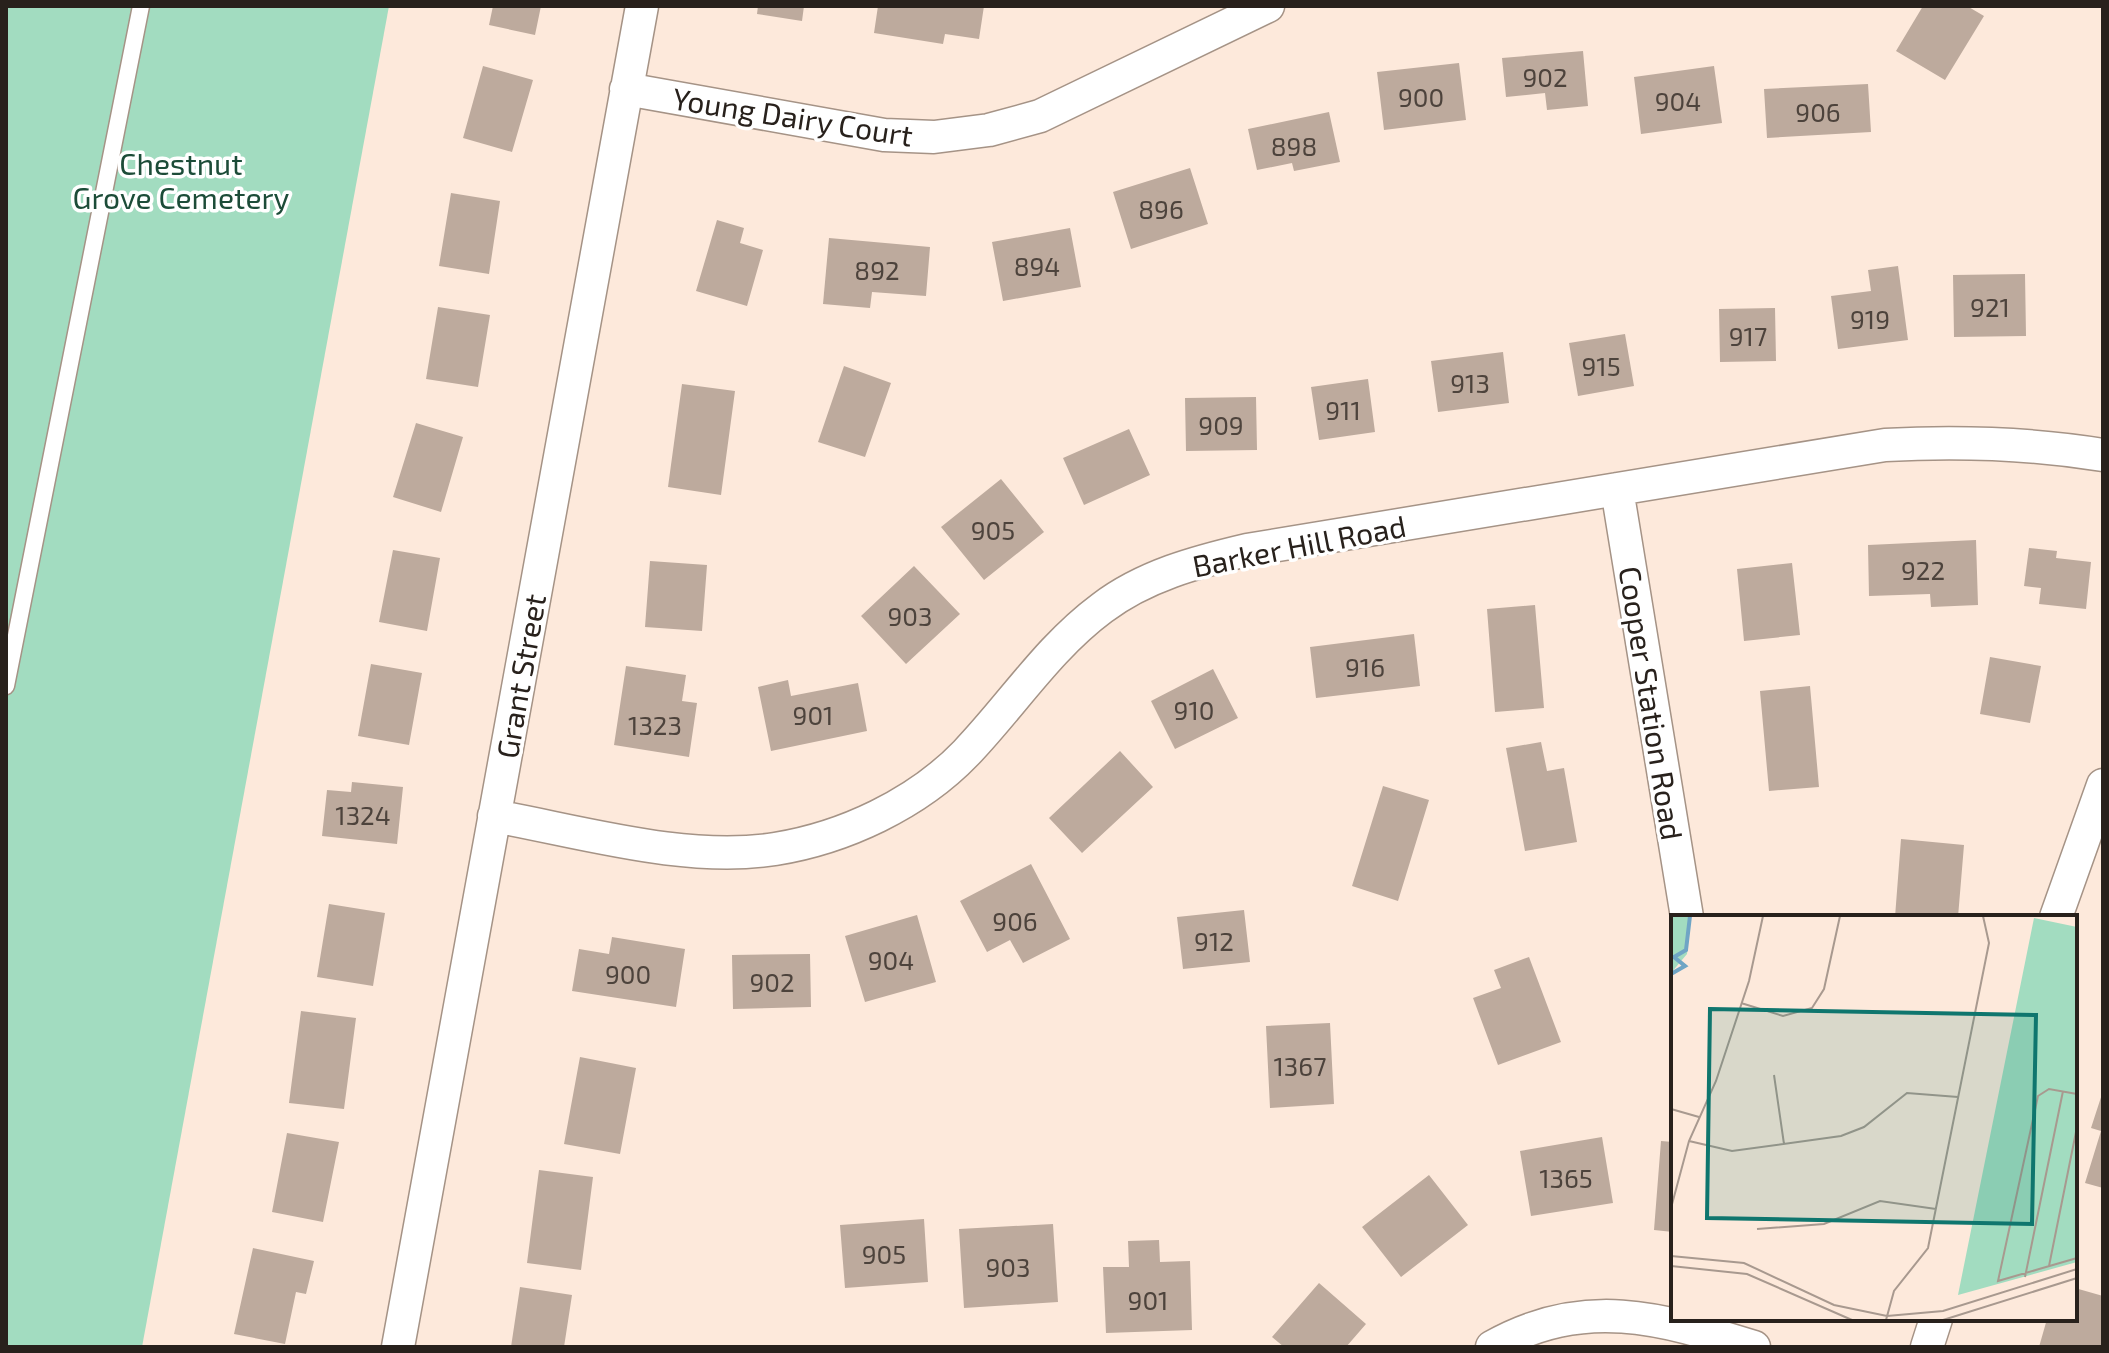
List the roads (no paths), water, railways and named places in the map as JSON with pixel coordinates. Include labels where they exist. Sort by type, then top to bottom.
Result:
[{"type":"street","name":"Grant Street","points":[[398,1347],[642,6]]},
{"type":"street","name":"Young Dairy Court","points":[[626,89],[884,135],[934,137],[989,130],[1040,116],[1065,105],[1268,6]]},
{"type":"street","name":"Barker Hill Road","points":[[494,816],[667,848],[721,853],[775,849],[829,837],[877,816],[923,789],[965,754],[1064,639],[1104,606],[1150,579],[1196,562],[1247,550],[1899,444],[1955,441],[2043,445],[2103,455]]},
{"type":"street","name":"Cooper Station Road","points":[[1617,489],[1687,915]]},
{"type":"street","points":[[2057,915],[2103,785]]},
{"type":"street","points":[[1492,1347],[1539,1326],[1585,1317],[1636,1316],[1684,1325],[1754,1347]]},
{"type":"street","points":[[1927,1347],[1935,1321]]},
{"type":"lane","points":[[6,686],[141,6]]},
{"type":"park label","name":"Chestnut Grove Cemetery","points":[[181,180]]}]
